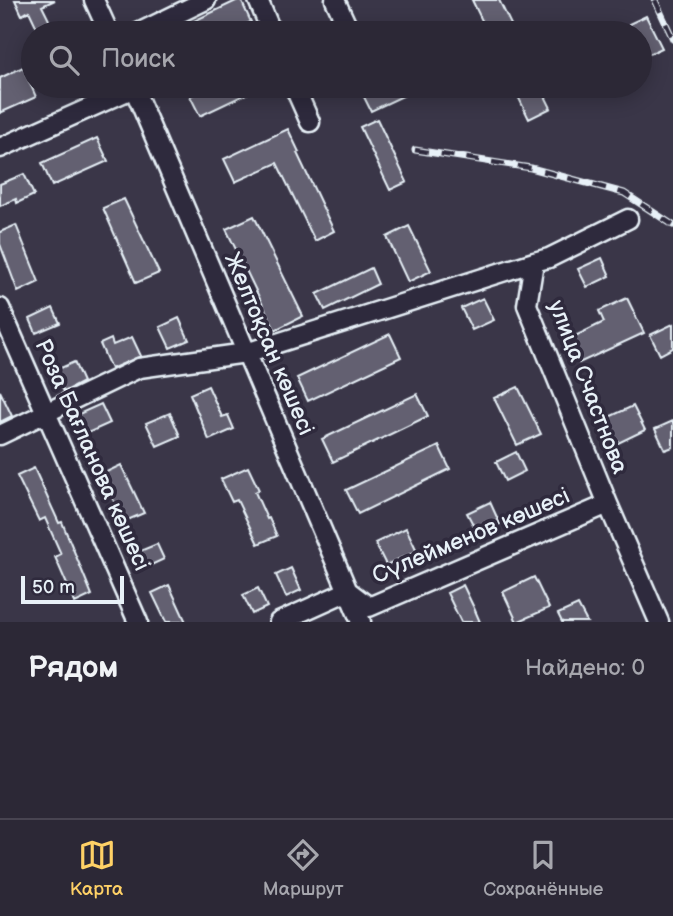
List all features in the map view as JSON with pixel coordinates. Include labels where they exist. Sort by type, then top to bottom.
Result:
[{"type":"street","points":[[94,0],[104,21]]},
{"type":"street","points":[[163,21],[206,0]]},
{"type":"street","points":[[258,0],[267,21]]},
{"type":"street","points":[[335,0],[345,21]]},
{"type":"street","points":[[0,148],[109,98]]},
{"type":"street","name":"Желтоқсан көшесі","points":[[138,98],[361,622]]},
{"type":"street","points":[[299,98],[310,122]]},
{"type":"street","points":[[0,435],[139,368],[246,352],[549,258],[628,219]]},
{"type":"street","name":"улица Счастнова","points":[[534,262],[527,304],[659,622]]},
{"type":"street","name":"Роза Бағланова көшесі","points":[[0,308],[138,622]]},
{"type":"street","name":"Сүлейменов көшесі","points":[[279,622],[348,591],[369,607],[608,504]]},
{"type":"building","points":[[15,0],[55,0],[42,6],[50,21],[34,21],[29,11],[22,15]]},
{"type":"building","points":[[241,0],[251,21],[194,21]]},
{"type":"building","points":[[472,0],[499,0],[509,21],[482,21]]},
{"type":"building","points":[[646,16],[648,21],[635,21]]},
{"type":"building","points":[[652,28],[662,48],[652,53]]},
{"type":"building","points":[[21,68],[21,98],[34,98],[0,113],[0,78]]},
{"type":"building","points":[[191,98],[238,98],[200,116]]},
{"type":"building","points":[[364,98],[399,98],[371,111]]},
{"type":"building","points":[[519,98],[546,98],[551,108],[529,119]]},
{"type":"building","points":[[377,119],[407,182],[390,190],[360,127]]},
{"type":"building","points":[[288,129],[334,231],[315,241],[277,163],[235,182],[224,159]]},
{"type":"building","points":[[97,138],[108,161],[52,186],[42,163]]},
{"type":"building","points":[[24,174],[34,195],[17,203],[16,199],[0,206],[0,184]]},
{"type":"building","points":[[124,199],[159,273],[136,283],[103,208]]},
{"type":"building","points":[[254,216],[303,316],[275,330],[226,229]]},
{"type":"building","points":[[16,225],[39,282],[18,292],[0,244],[0,232]]},
{"type":"building","points":[[409,226],[431,271],[408,282],[387,237]]},
{"type":"building","points":[[602,258],[610,276],[587,287],[578,269]]},
{"type":"building","points":[[371,268],[378,284],[325,310],[317,294]]},
{"type":"building","points":[[483,298],[494,320],[472,330],[461,308]]},
{"type":"building","points":[[627,298],[644,333],[579,363],[567,340],[604,322],[599,311]]},
{"type":"building","points":[[53,308],[60,323],[36,333],[30,319]]},
{"type":"building","points":[[179,318],[189,340],[170,348],[160,327]]},
{"type":"building","points":[[673,324],[673,348],[660,355],[650,335]]},
{"type":"building","points":[[390,334],[401,357],[308,401],[297,378]]},
{"type":"building","points":[[132,337],[141,356],[111,369],[100,344],[111,339],[113,345]]},
{"type":"building","points":[[74,362],[83,382],[64,392],[54,371]]},
{"type":"building","points":[[208,386],[222,417],[228,415],[234,429],[209,440],[190,394]]},
{"type":"building","points":[[518,387],[541,434],[517,445],[494,398]]},
{"type":"building","points":[[0,391],[12,416],[0,422]]},
{"type":"building","points":[[417,394],[428,416],[333,462],[322,439]]},
{"type":"building","points":[[101,404],[110,423],[81,436],[72,417]]},
{"type":"building","points":[[633,406],[645,430],[610,447],[598,422]]},
{"type":"building","points":[[170,413],[180,436],[157,446],[146,423]]},
{"type":"building","points":[[673,421],[673,447],[665,450],[655,429]]},
{"type":"building","points":[[439,446],[450,469],[358,514],[346,490]]},
{"type":"building","points":[[516,452],[525,471],[505,481],[496,462]]},
{"type":"building","points":[[121,465],[144,513],[123,522],[102,474]]},
{"type":"building","points":[[248,467],[259,490],[255,492],[277,536],[258,544],[237,500],[232,502],[221,479]]},
{"type":"building","points":[[34,468],[59,523],[62,522],[92,595],[75,603],[55,557],[61,554],[45,518],[39,521],[17,476]]},
{"type":"building","points":[[490,502],[500,524],[478,534],[467,513]]},
{"type":"building","points":[[406,528],[417,551],[386,565],[375,543]]},
{"type":"building","points":[[157,544],[164,559],[147,567],[140,551]]},
{"type":"building","points":[[291,568],[301,590],[286,597],[276,575]]},
{"type":"building","points":[[534,577],[549,608],[517,622],[503,592]]},
{"type":"building","points":[[169,585],[186,622],[166,622],[152,593]]},
{"type":"building","points":[[463,585],[480,622],[461,622],[447,593]]},
{"type":"building","points":[[258,588],[267,607],[252,614],[243,595]]},
{"type":"building","points":[[578,605],[587,622],[562,622],[558,614]]},
{"type":"railway","points":[[655,0],[673,39]]},
{"type":"railway","points":[[415,150],[531,168],[624,193],[673,225]]}]
